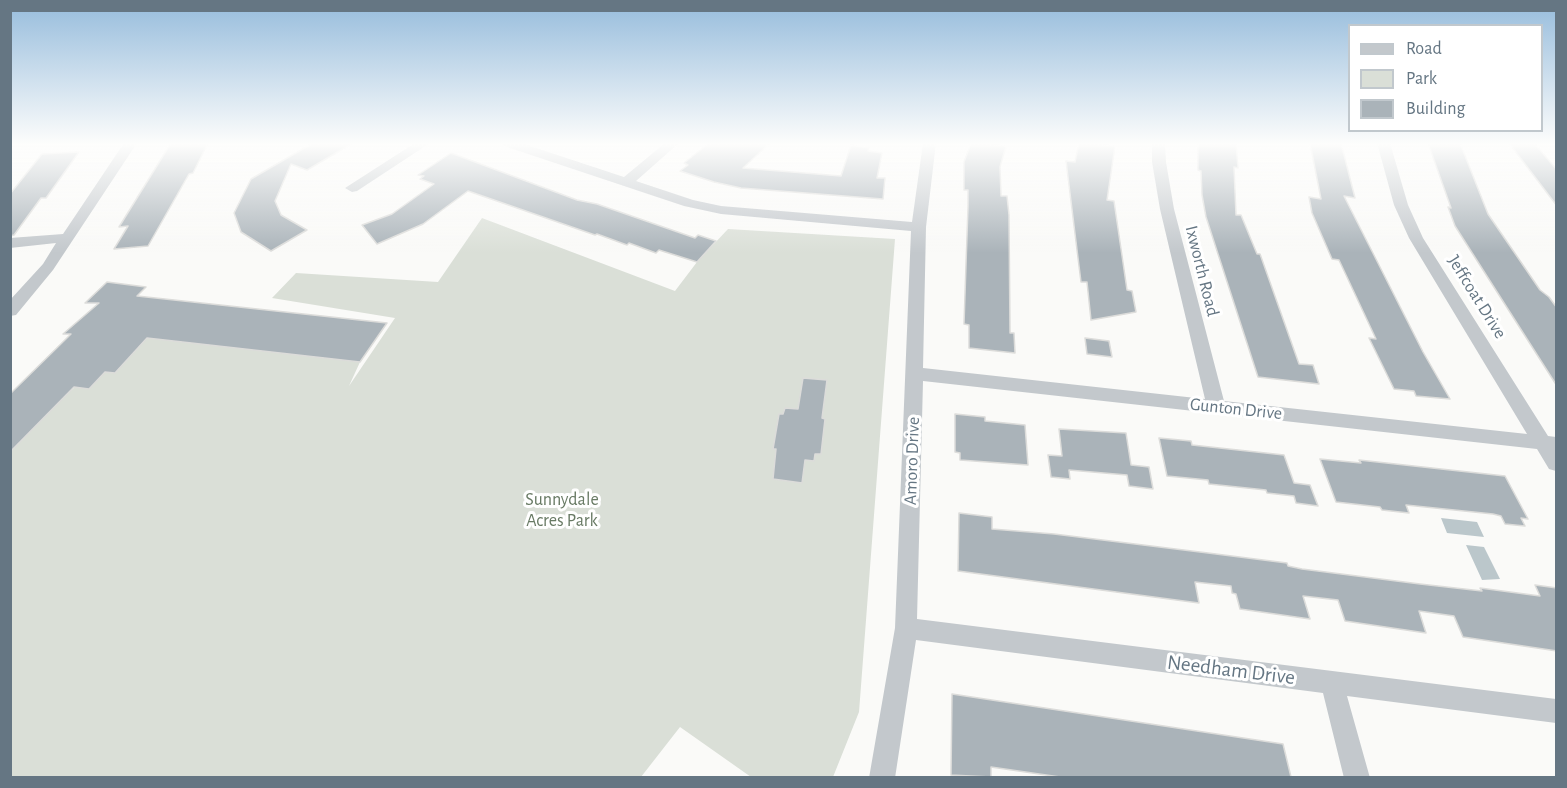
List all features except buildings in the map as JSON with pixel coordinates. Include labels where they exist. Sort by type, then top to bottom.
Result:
[{"type":"street","points":[[10,311],[48,267],[105,180]]},
{"type":"street","points":[[351,188],[364,180]]},
{"type":"street","points":[[623,180],[689,202],[721,210],[919,227]]},
{"type":"street","name":"Amoro Drive","points":[[882,777],[906,628],[919,227],[925,180]]},
{"type":"street","name":"Ixworth Road","points":[[1162,180],[1167,209],[1216,406]]},
{"type":"street","name":"Jeffcoat Drive","points":[[1394,180],[1401,205],[1416,238],[1550,443],[1557,464]]},
{"type":"street","points":[[10,243],[66,238]]},
{"type":"street","name":"Gunton Drive","points":[[916,374],[1550,443]]},
{"type":"street","name":"Needham Drive","points":[[906,628],[1557,711]]},
{"type":"street","points":[[1332,683],[1357,777]]},
{"type":"green space","name":"Sunnydale Acres Park","points":[[482,218],[675,291],[697,262],[728,229],[895,239],[859,712],[833,777],[751,777],[680,727],[641,777],[11,777],[10,452],[72,389],[101,374],[115,372],[147,338],[360,362],[349,386],[395,318],[272,298],[296,273],[438,282]]},
{"type":"shaded area","points":[[1441,518],[1477,522],[1484,537],[1447,533]]},
{"type":"shaded area","points":[[1466,545],[1484,547],[1500,579],[1482,580]]}]
